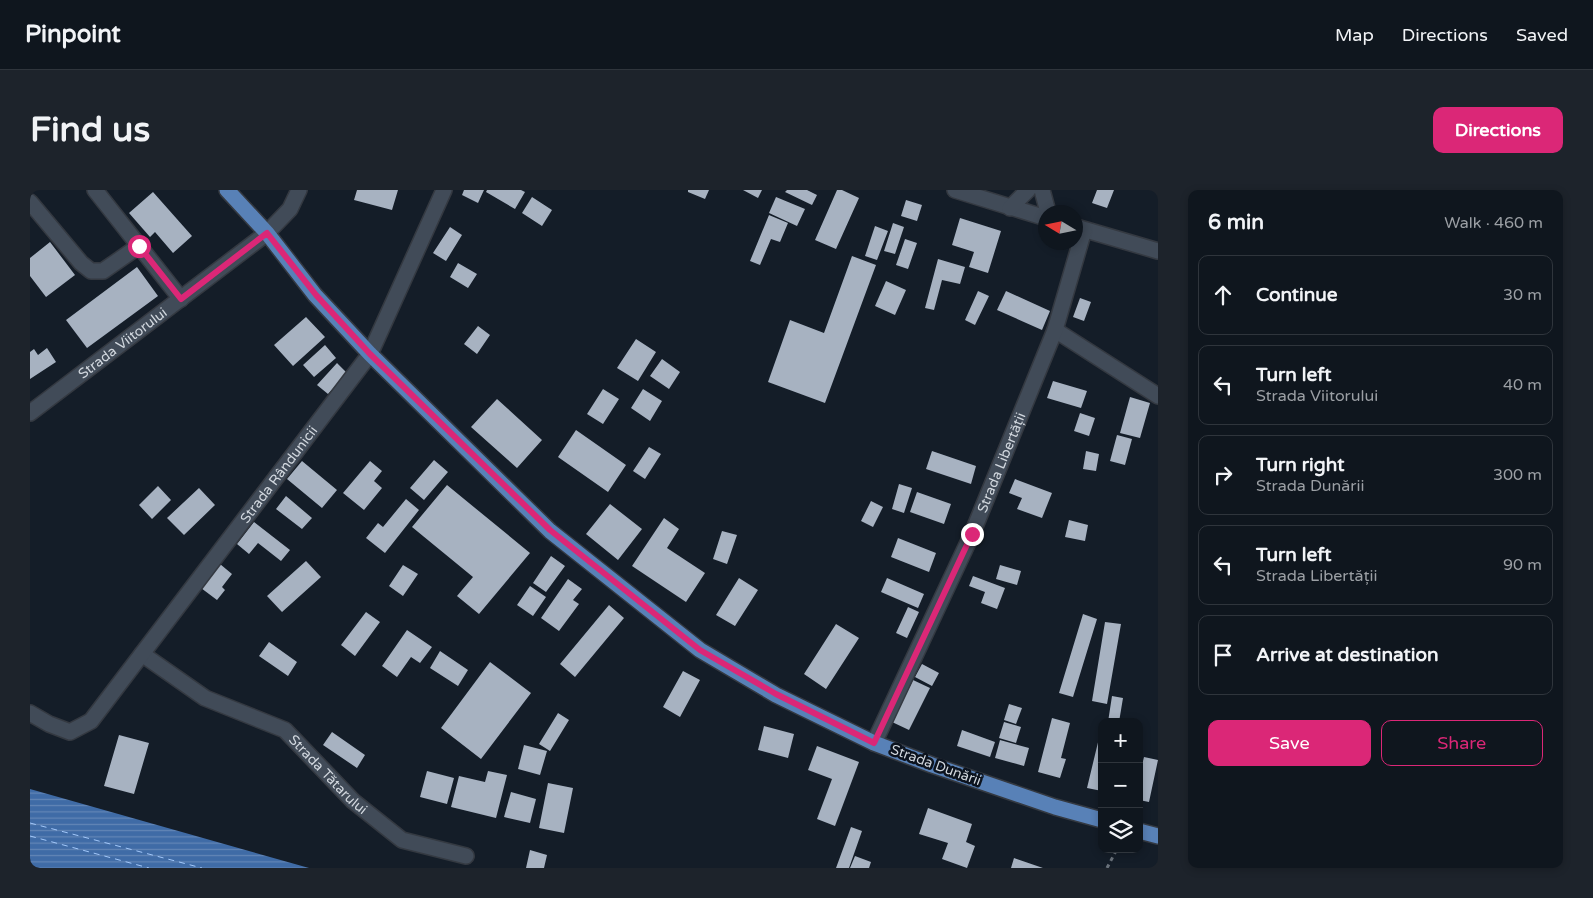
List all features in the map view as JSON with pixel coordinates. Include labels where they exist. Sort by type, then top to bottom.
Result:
[{"type":"main road","name":"Strada Dunării","points":[[227,190],[267,233],[316,295],[370,354],[550,530],[700,650],[776,694],[874,743],[1055,807],[1098,819]]},
{"type":"main road","points":[[1143,832],[1158,836]]},
{"type":"street","points":[[95,190],[181,299]]},
{"type":"street","name":"Strada Viitorului","points":[[30,414],[267,233],[290,209],[299,190]]},
{"type":"street","name":"Strada Rândunicii","points":[[30,713],[49,724],[70,732],[91,721],[370,354],[444,190]]},
{"type":"street","points":[[955,190],[1038,216]]},
{"type":"street","points":[[1010,208],[1028,190]]},
{"type":"street","points":[[1042,190],[1046,205]]},
{"type":"street","points":[[30,202],[81,264],[91,271],[104,271],[139,246]]},
{"type":"street","points":[[1083,229],[1158,251]]},
{"type":"street","name":"Strada Libertății","points":[[874,743],[972,534],[1055,330],[1075,250]]},
{"type":"street","points":[[1055,330],[1158,396]]},
{"type":"street","name":"Strada Tătarului","points":[[142,654],[205,698],[285,730],[353,801],[402,840],[466,856]]},
{"type":"path","points":[[1107,868],[1115,853]]},
{"type":"water","points":[[30,789],[309,868],[30,868]]},
{"type":"building","points":[[357,190],[398,190],[392,210],[354,200]]},
{"type":"building","points":[[464,190],[484,190],[478,203],[462,195]]},
{"type":"building","points":[[487,190],[521,190],[525,192],[515,209],[486,192]]},
{"type":"building","points":[[688,190],[709,190],[705,199],[688,192]]},
{"type":"building","points":[[743,190],[762,190],[758,198]]},
{"type":"building","points":[[787,190],[807,190],[817,195],[812,205],[785,192]]},
{"type":"building","points":[[837,190],[842,190],[859,198],[836,249],[815,240]]},
{"type":"building","points":[[1097,190],[1114,190],[1107,208],[1092,203]]},
{"type":"building","points":[[153,192],[192,236],[173,253],[155,232],[150,237],[129,213]]},
{"type":"building","points":[[532,197],[552,210],[542,226],[522,213]]},
{"type":"building","points":[[776,197],[805,209],[797,226],[769,213]]},
{"type":"building","points":[[906,200],[922,205],[917,221],[901,216]]},
{"type":"building","points":[[769,215],[788,223],[780,242],[771,239],[760,265],[750,261]]},
{"type":"building","points":[[960,218],[1001,231],[988,273],[969,267],[974,252],[952,245]]},
{"type":"building","points":[[893,223],[904,227],[895,254],[884,251]]},
{"type":"building","points":[[875,226],[888,231],[877,260],[865,256]]},
{"type":"building","points":[[450,227],[462,235],[446,261],[433,253]]},
{"type":"building","points":[[905,239],[917,243],[908,269],[896,265]]},
{"type":"building","points":[[50,242],[75,275],[46,297],[30,276],[30,258]]},
{"type":"building","points":[[852,256],[876,265],[825,403],[768,382],[790,320],[824,333]]},
{"type":"building","points":[[938,259],[965,267],[960,284],[942,280],[934,310],[925,308]]},
{"type":"building","points":[[458,263],[477,274],[468,288],[450,277]]},
{"type":"building","points":[[137,267],[158,296],[87,348],[66,320]]},
{"type":"building","points":[[886,281],[906,290],[895,315],[875,306]]},
{"type":"building","points":[[978,291],[989,296],[975,325],[965,320]]},
{"type":"building","points":[[1006,291],[1050,311],[1042,330],[997,310]]},
{"type":"building","points":[[1080,298],[1091,302],[1084,321],[1073,317]]},
{"type":"building","points":[[306,317],[325,337],[293,366],[274,345]]},
{"type":"building","points":[[478,326],[490,335],[477,354],[464,344]]},
{"type":"building","points":[[636,339],[656,352],[638,381],[617,368]]},
{"type":"building","points":[[325,345],[336,358],[314,377],[303,365]]},
{"type":"building","points":[[47,348],[56,362],[30,379],[30,352],[34,349],[38,355]]},
{"type":"building","points":[[662,359],[680,372],[669,389],[650,376]]},
{"type":"building","points":[[337,363],[347,373],[328,394],[317,385]]},
{"type":"building","points":[[1053,381],[1087,391],[1081,408],[1047,398]]},
{"type":"building","points":[[603,389],[619,399],[603,424],[587,414]]},
{"type":"building","points":[[643,389],[662,401],[650,421],[631,408]]},
{"type":"building","points":[[1130,397],[1150,403],[1140,438],[1120,433]]},
{"type":"building","points":[[497,399],[542,440],[517,468],[471,427]]},
{"type":"building","points":[[1080,413],[1095,418],[1089,436],[1074,431]]},
{"type":"building","points":[[576,430],[626,465],[608,492],[558,457]]},
{"type":"building","points":[[1117,435],[1132,439],[1125,465],[1110,461]]},
{"type":"building","points":[[649,447],[661,454],[645,479],[633,471]]},
{"type":"building","points":[[932,451],[976,466],[971,484],[926,469]]},
{"type":"building","points":[[1086,451],[1099,454],[1096,471],[1083,469]]},
{"type":"building","points":[[434,460],[448,472],[424,500],[410,488]]},
{"type":"building","points":[[302,461],[337,490],[322,508],[287,479]]},
{"type":"building","points":[[370,461],[382,471],[374,481],[382,488],[364,510],[343,493]]},
{"type":"building","points":[[1015,479],[1052,493],[1042,518],[1017,509],[1022,498],[1009,493]]},
{"type":"building","points":[[899,484],[912,488],[904,513],[892,509]]},
{"type":"building","points":[[447,485],[530,553],[479,614],[457,596],[473,577],[412,527]]},
{"type":"building","points":[[158,486],[171,500],[152,519],[139,505]]},
{"type":"building","points":[[199,488],[215,505],[184,535],[167,518]]},
{"type":"building","points":[[917,492],[951,504],[944,524],[910,512]]},
{"type":"building","points":[[286,496],[312,518],[302,529],[276,509]]},
{"type":"building","points":[[406,499],[419,510],[385,553],[366,538],[378,523],[383,527]]},
{"type":"building","points":[[871,501],[883,507],[873,527],[861,521]]},
{"type":"building","points":[[610,504],[642,529],[618,560],[586,534]]},
{"type":"building","points":[[664,518],[679,529],[667,548],[705,573],[686,602],[632,566]]},
{"type":"building","points":[[1069,520],[1088,525],[1085,541],[1065,537]]},
{"type":"building","points":[[254,522],[290,550],[281,561],[258,543],[249,554],[237,544]]},
{"type":"building","points":[[722,531],[737,535],[727,564],[713,559]]},
{"type":"building","points":[[898,538],[936,553],[929,572],[891,557]]},
{"type":"building","points":[[551,556],[565,566],[546,592],[533,583]]},
{"type":"building","points":[[306,561],[321,577],[282,612],[267,596]]},
{"type":"building","points":[[220,564],[232,574],[222,587],[225,590],[217,600],[201,588]]},
{"type":"building","points":[[403,565],[418,574],[403,596],[389,586]]},
{"type":"building","points":[[1000,565],[1021,571],[1017,585],[996,579]]},
{"type":"building","points":[[973,576],[1005,588],[997,609],[981,603],[985,592],[969,586]]},
{"type":"building","points":[[739,578],[758,590],[735,626],[716,615]]},
{"type":"building","points":[[887,578],[924,594],[918,608],[881,592]]},
{"type":"building","points":[[568,579],[582,589],[573,600],[579,604],[559,631],[541,618]]},
{"type":"building","points":[[530,586],[546,597],[533,616],[517,605]]},
{"type":"building","points":[[609,605],[624,618],[575,677],[560,664]]},
{"type":"building","points":[[908,607],[919,612],[907,638],[896,633]]},
{"type":"building","points":[[366,612],[380,622],[355,656],[341,645]]},
{"type":"building","points":[[1083,614],[1097,619],[1073,697],[1059,693]]},
{"type":"building","points":[[1105,622],[1121,624],[1107,704],[1092,701]]},
{"type":"building","points":[[836,624],[859,638],[826,689],[804,674]]},
{"type":"building","points":[[407,630],[432,647],[420,663],[411,657],[397,677],[382,666]]},
{"type":"building","points":[[269,642],[297,662],[288,676],[259,656]]},
{"type":"building","points":[[440,651],[468,670],[458,686],[430,668]]},
{"type":"building","points":[[490,662],[531,693],[481,759],[441,728]]},
{"type":"building","points":[[922,664],[939,673],[932,686],[915,677]]},
{"type":"building","points":[[683,671],[700,680],[680,717],[663,707]]},
{"type":"building","points":[[913,680],[930,688],[909,730],[892,722]]},
{"type":"building","points":[[1112,696],[1123,698],[1120,718],[1109,718]]},
{"type":"building","points":[[1009,704],[1022,708],[1016,724],[1004,720]]},
{"type":"building","points":[[558,713],[569,720],[550,751],[539,744]]},
{"type":"building","points":[[1052,718],[1070,723],[1061,758],[1066,759],[1060,778],[1038,772]]},
{"type":"building","points":[[1004,722],[1021,727],[1016,743],[999,738]]},
{"type":"building","points":[[764,726],[794,734],[788,758],[758,750]]},
{"type":"building","points":[[962,730],[995,742],[990,757],[957,746]]},
{"type":"building","points":[[332,732],[365,755],[357,768],[323,745]]},
{"type":"building","points":[[119,735],[149,743],[134,794],[104,786]]},
{"type":"building","points":[[1000,740],[1029,748],[1024,766],[995,758]]},
{"type":"building","points":[[1098,742],[1098,790],[1087,788]]},
{"type":"building","points":[[524,745],[547,751],[540,775],[518,769]]},
{"type":"building","points":[[817,746],[859,762],[835,826],[817,819],[832,779],[808,770]]},
{"type":"building","points":[[1144,757],[1158,760],[1149,802],[1143,801]]},
{"type":"building","points":[[427,771],[454,778],[447,804],[420,797]]},
{"type":"building","points":[[488,771],[507,775],[496,818],[451,807],[459,776],[485,782]]},
{"type":"building","points":[[548,783],[573,788],[564,833],[539,828]]},
{"type":"building","points":[[511,792],[536,799],[530,823],[504,817]]},
{"type":"building","points":[[928,808],[972,824],[966,842],[975,846],[967,868],[942,859],[948,843],[919,834]]},
{"type":"building","points":[[851,827],[862,831],[849,868],[836,868]]},
{"type":"building","points":[[530,850],[547,855],[544,868],[526,868]]},
{"type":"building","points":[[855,856],[871,862],[869,868],[850,868]]},
{"type":"building","points":[[1014,858],[1043,868],[1011,868]]},
{"type":"ferry route","points":[[30,823],[202,868]]},
{"type":"ferry route","points":[[30,836],[149,868]]},
{"type":"route","points":[[139,246],[181,299],[267,233],[316,295],[370,354],[550,530],[700,650],[776,694],[874,743],[972,534]]}]
